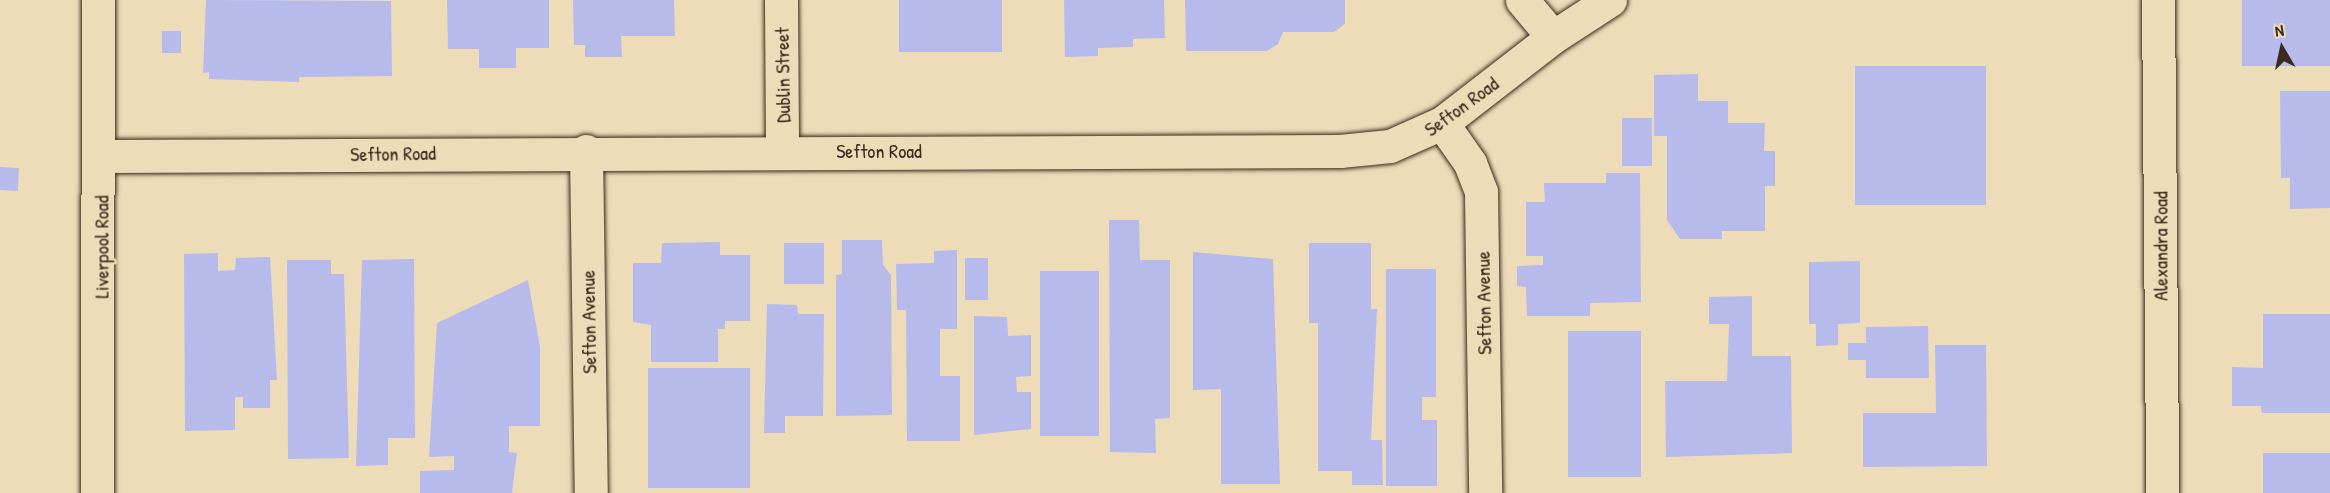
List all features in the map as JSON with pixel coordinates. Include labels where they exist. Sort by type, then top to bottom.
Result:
[{"type":"street","name":"Liverpool Road","points":[[97,493],[101,156],[98,0]]},
{"type":"street","name":"Dublin Street","points":[[781,0],[782,150]]},
{"type":"street","points":[[1522,0],[1552,37]]},
{"type":"street","name":"Sefton Road","points":[[101,156],[782,150],[1340,151],[1390,146],[1442,123],[1552,37],[1610,0]]},
{"type":"street","name":"Alexandra Road","points":[[2158,0],[2162,493]]},
{"type":"street","name":"Sefton Avenue","points":[[1442,123],[1470,163],[1482,200],[1485,493]]},
{"type":"street","name":"Sefton Avenue","points":[[585,151],[591,493]]},
{"type":"building","points":[[206,0],[391,1],[392,76],[299,77],[299,82],[209,79],[209,72],[203,73]]},
{"type":"building","points":[[447,0],[549,0],[549,48],[516,48],[516,68],[479,68],[479,49],[448,49]]},
{"type":"building","points":[[573,0],[674,0],[675,36],[621,36],[622,57],[585,57],[585,45],[574,45]]},
{"type":"building","points":[[899,0],[1002,0],[1002,52],[899,52]]},
{"type":"building","points":[[1064,0],[1164,0],[1165,38],[1133,39],[1133,47],[1098,48],[1098,56],[1065,57]]},
{"type":"building","points":[[1185,0],[1345,0],[1345,24],[1334,32],[1283,32],[1278,44],[1267,51],[1186,51]]},
{"type":"building","points":[[2242,0],[2330,0],[2330,66],[2242,66]]},
{"type":"building","points":[[162,31],[181,31],[181,53],[162,53]]},
{"type":"building","points":[[1855,66],[1986,66],[1986,205],[1855,205]]},
{"type":"building","points":[[1698,74],[1698,101],[1728,101],[1728,123],[1765,123],[1764,151],[1775,151],[1775,186],[1765,186],[1765,231],[1722,231],[1722,239],[1680,239],[1667,220],[1667,136],[1654,136],[1654,75]]},
{"type":"building","points":[[2280,91],[2330,91],[2330,208],[2290,209],[2290,178],[2281,178]]},
{"type":"building","points":[[1622,118],[1652,118],[1652,166],[1622,166]]},
{"type":"building","points":[[0,167],[19,168],[18,191],[0,190]]},
{"type":"building","points":[[1606,173],[1640,173],[1641,302],[1590,303],[1590,316],[1527,316],[1526,287],[1517,286],[1517,266],[1543,265],[1543,256],[1526,256],[1526,202],[1545,202],[1544,183],[1606,183]]},
{"type":"building","points":[[1109,220],[1139,220],[1140,260],[1170,260],[1170,418],[1155,419],[1156,453],[1110,452]]},
{"type":"building","points":[[842,240],[882,240],[883,265],[891,275],[892,415],[836,416],[836,275],[842,274]]},
{"type":"building","points":[[720,242],[720,255],[750,255],[750,321],[725,321],[725,329],[718,329],[718,362],[651,362],[651,325],[633,322],[633,263],[661,263],[662,243]]},
{"type":"building","points":[[784,243],[824,243],[824,284],[784,284]]},
{"type":"building","points":[[1309,243],[1371,243],[1371,309],[1377,309],[1371,440],[1382,440],[1383,485],[1352,485],[1352,471],[1318,471],[1318,323],[1309,323]]},
{"type":"building","points":[[957,250],[957,329],[940,329],[940,376],[960,376],[960,441],[907,441],[906,310],[897,310],[896,264],[934,263],[934,251]]},
{"type":"building","points":[[1193,252],[1273,259],[1280,484],[1221,484],[1221,389],[1193,390]]},
{"type":"building","points":[[218,253],[218,271],[235,270],[236,258],[270,257],[277,380],[270,380],[270,408],[243,408],[243,397],[235,397],[235,430],[185,431],[184,254]]},
{"type":"building","points":[[965,258],[988,258],[988,300],[965,300]]},
{"type":"building","points":[[414,259],[415,438],[388,438],[388,465],[356,466],[362,260]]},
{"type":"building","points":[[287,260],[331,260],[331,274],[344,274],[349,458],[288,459]]},
{"type":"building","points":[[1860,261],[1860,323],[1838,324],[1838,345],[1816,346],[1816,324],[1809,324],[1809,262]]},
{"type":"building","points":[[1386,269],[1436,269],[1436,397],[1422,397],[1422,420],[1437,420],[1437,486],[1386,486]]},
{"type":"building","points":[[1040,271],[1099,271],[1099,436],[1040,436]]},
{"type":"building","points":[[528,280],[540,347],[540,426],[509,426],[509,452],[517,453],[512,493],[420,493],[420,471],[454,470],[454,456],[429,457],[437,323]]},
{"type":"building","points":[[1752,296],[1752,356],[1791,356],[1792,453],[1666,457],[1665,381],[1727,381],[1729,324],[1709,324],[1709,297]]},
{"type":"building","points":[[767,304],[797,305],[798,314],[824,314],[823,416],[785,416],[785,433],[764,433]]},
{"type":"building","points":[[2263,314],[2330,314],[2330,413],[2262,413],[2261,406],[2232,406],[2232,367],[2263,368]]},
{"type":"building","points":[[974,316],[1007,317],[1008,336],[1031,335],[1031,376],[1016,377],[1017,392],[1031,392],[1031,429],[974,435]]},
{"type":"building","points":[[1928,326],[1929,378],[1866,378],[1866,360],[1848,360],[1848,343],[1866,343],[1866,327]]},
{"type":"building","points":[[1568,331],[1641,331],[1641,477],[1568,477]]},
{"type":"building","points":[[1935,345],[1986,345],[1987,466],[1863,467],[1863,413],[1936,413]]},
{"type":"building","points":[[648,368],[750,368],[750,488],[648,488]]},
{"type":"building","points":[[2263,453],[2330,453],[2330,493],[2263,493]]}]
